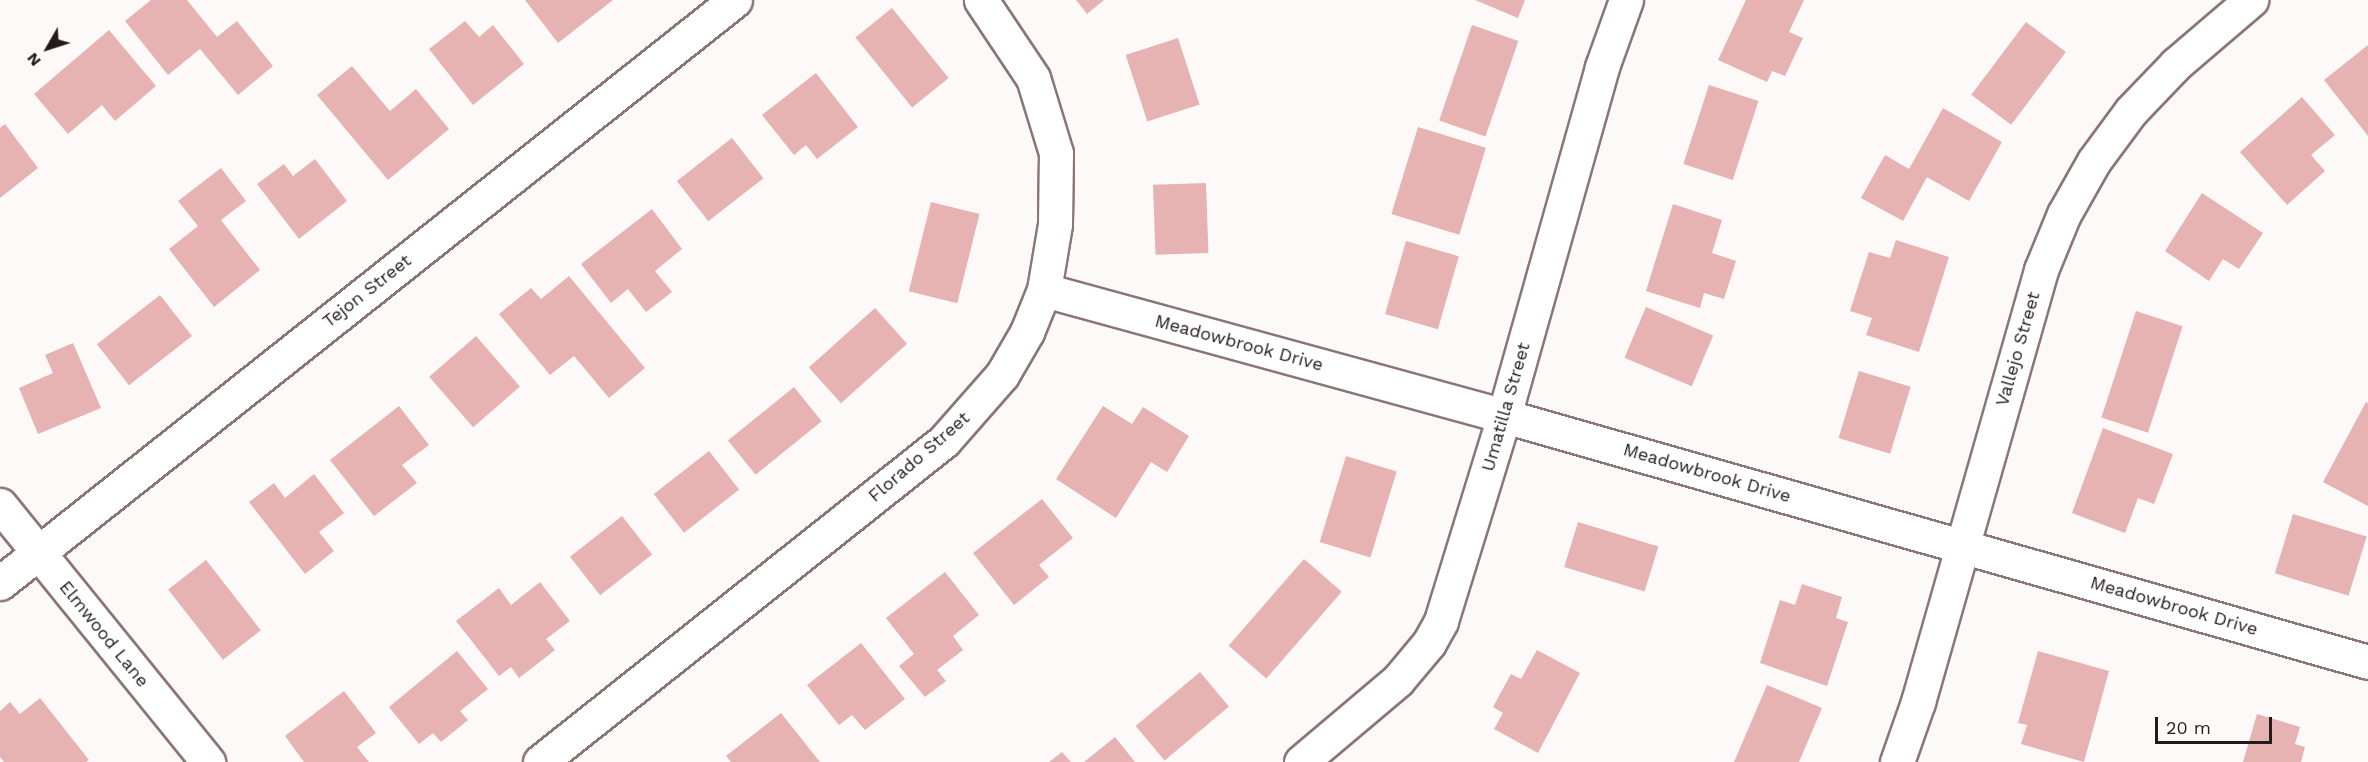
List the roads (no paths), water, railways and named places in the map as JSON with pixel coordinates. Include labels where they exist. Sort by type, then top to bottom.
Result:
[{"type":"street","name":"Tejon Street","points":[[0,584],[735,0]]},
{"type":"street","name":"Florado Street","points":[[540,762],[944,441],[1002,375],[1027,332],[1044,290],[1055,224],[1056,153],[1033,78],[981,0]]},
{"type":"street","name":"Umatilla Street","points":[[1301,762],[1378,700],[1429,644],[1453,591],[1602,67],[1626,0]]},
{"type":"street","name":"Vallejo Street","points":[[1898,762],[1918,702],[1960,545],[2041,270],[2064,214],[2094,161],[2131,111],[2176,64],[2251,0]]},
{"type":"street","name":"Meadowbrook Drive","points":[[1044,290],[1504,416],[2368,662]]},
{"type":"street","name":"Elmwood Lane","points":[[0,505],[208,762]]}]
